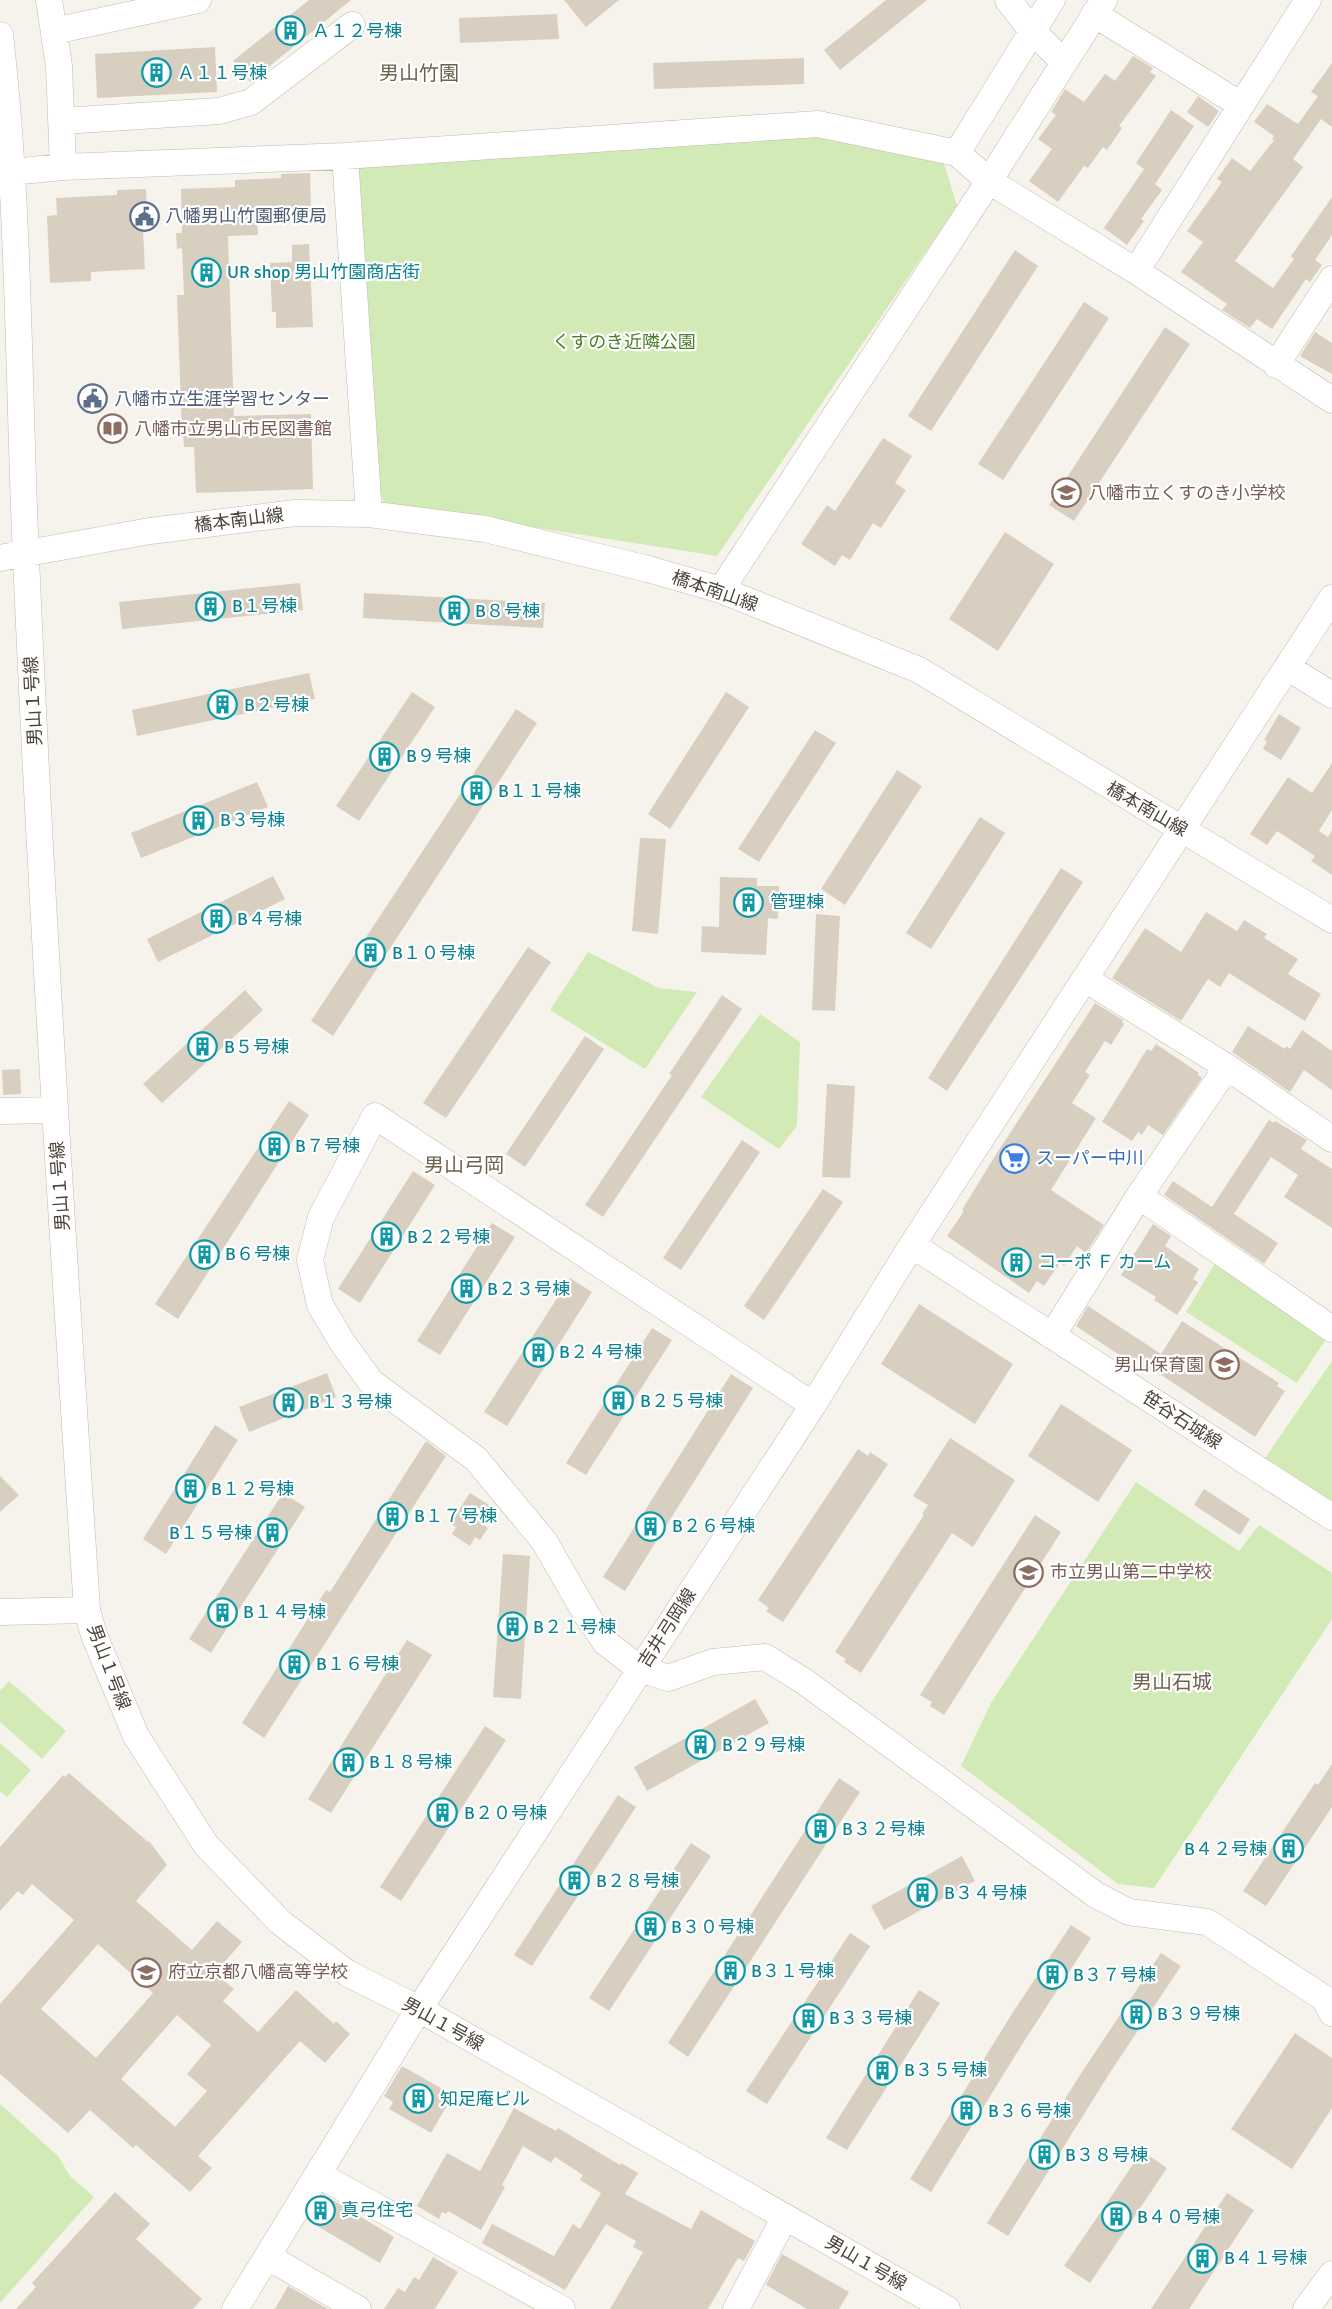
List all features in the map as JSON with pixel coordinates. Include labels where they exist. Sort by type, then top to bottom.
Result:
[{"type":"street","points":[[49,0],[59,66],[63,167]]},
{"type":"street","points":[[54,31],[198,0]]},
{"type":"street","points":[[1008,0],[1033,32],[1064,62]]},
{"type":"street","points":[[957,153],[1052,0]]},
{"type":"street","points":[[1136,270],[1308,0]]},
{"type":"street","points":[[721,590],[989,181],[1099,7],[1242,105]]},
{"type":"street","points":[[62,121],[219,111],[251,102],[352,25]]},
{"type":"street","name":"男山１号線","points":[[0,35],[55,1110],[87,1610],[94,1635],[136,1736],[206,1845],[289,1929],[346,1973],[419,2009],[947,2309]]},
{"type":"street","points":[[6,173],[63,167],[345,156],[818,124],[957,153],[989,181],[1136,270],[1332,400]]},
{"type":"street","points":[[345,156],[369,514]]},
{"type":"street","points":[[1276,364],[1332,279]]},
{"type":"street","name":"橋本南山線","points":[[0,558],[150,531],[295,513],[369,514],[485,529],[648,569],[721,590],[919,670],[1332,920]]},
{"type":"street","name":"吉井弓岡線","points":[[235,2309],[419,2009],[813,1405],[912,1245],[1332,598]]},
{"type":"street","points":[[1287,667],[1332,695]]},
{"type":"street","points":[[1085,979],[1227,1067],[1332,1139]]},
{"type":"street","points":[[1052,1336],[1139,1197],[1227,1067]]},
{"type":"street","points":[[0,1111],[55,1110]]},
{"type":"street","points":[[813,1405],[375,1116],[321,1217],[310,1260],[320,1305],[342,1342],[371,1382],[476,1460],[544,1541],[605,1642],[640,1669],[668,1678],[713,1662],[765,1657],[805,1682],[1096,1895],[1129,1912],[1207,1922],[1324,1998],[1332,2013]]},
{"type":"street","points":[[1139,1197],[1332,1329]]},
{"type":"street","name":"笹谷石城線","points":[[912,1245],[1332,1517]]},
{"type":"street","points":[[4,1618],[87,1610]]},
{"type":"street","points":[[319,2175],[562,2309]]},
{"type":"street","points":[[736,2309],[785,2217]]},
{"type":"street","points":[[268,2257],[358,2309]]},
{"type":"street","points":[[1306,2309],[1332,2274]]},
{"type":"green space","name":"くすのき近隣公園","points":[[819,135],[943,160],[957,206],[717,556],[385,504],[380,492],[359,169],[369,158]]},
{"type":"green space","points":[[588,952],[659,988],[697,992],[645,1069],[550,1010]]},
{"type":"green space","points":[[760,1014],[800,1042],[797,1126],[779,1149],[701,1097]]},
{"type":"green space","points":[[1216,1262],[1328,1336],[1297,1383],[1186,1312]]},
{"type":"green space","points":[[1332,1361],[1332,1501],[1265,1458]]},
{"type":"green space","points":[[1136,1482],[1239,1551],[1259,1525],[1332,1573],[1332,1619],[1154,1888],[1118,1884],[961,1766],[991,1703]]},
{"type":"green space","points":[[9,1681],[66,1731],[42,1759],[0,1722],[0,1691]]},
{"type":"green space","points":[[0,1743],[31,1770],[7,1797],[0,1791]]},
{"type":"green space","points":[[0,2104],[58,2156],[70,2176],[94,2197],[0,2303]]},
{"type":"building","name":"Ａ１２号棟","points":[[309,0],[351,0],[250,82],[233,61]]},
{"type":"building","points":[[564,0],[619,0],[586,27]]},
{"type":"building","points":[[886,0],[927,0],[840,70],[824,50]]},
{"type":"building","points":[[557,14],[559,39],[460,43],[459,18]]},
{"type":"building","name":"Ａ１１号棟","points":[[215,47],[217,92],[97,98],[95,54]]},
{"type":"building","points":[[1133,56],[1153,68],[1150,72],[1156,76],[1119,126],[1122,128],[1107,150],[1103,147],[1088,168],[1084,166],[1058,202],[1029,181],[1052,149],[1038,139],[1056,115],[1051,112],[1065,89],[1084,102],[1105,74],[1115,81]]},
{"type":"building","points":[[804,58],[804,84],[654,89],[653,63]]},
{"type":"building","points":[[1332,63],[1332,127],[1321,119],[1293,159],[1303,167],[1235,261],[1273,288],[1294,259],[1291,256],[1332,197],[1332,235],[1315,260],[1322,265],[1310,282],[1306,279],[1272,329],[1257,319],[1250,328],[1222,310],[1227,304],[1181,272],[1203,242],[1187,231],[1222,182],[1217,179],[1232,158],[1250,171],[1274,140],[1272,139],[1274,136],[1254,122],[1267,104],[1298,124],[1318,96],[1311,92]]},
{"type":"building","points":[[1198,96],[1219,111],[1208,127],[1187,112]]},
{"type":"building","points":[[1171,110],[1194,126],[1155,184],[1162,190],[1141,219],[1144,221],[1127,245],[1104,228],[1144,169],[1136,163]]},
{"type":"building","points":[[310,173],[311,212],[301,213],[302,218],[257,220],[258,235],[228,236],[234,416],[311,414],[313,489],[196,493],[194,447],[184,447],[182,434],[177,295],[184,295],[182,248],[177,249],[176,233],[182,233],[181,189],[235,187],[235,180],[281,178],[281,174]]},
{"type":"building","points":[[146,189],[147,211],[142,211],[145,269],[91,272],[91,281],[50,283],[47,216],[57,215],[56,198],[117,195],[117,190]]},
{"type":"building","points":[[309,244],[313,327],[276,328],[276,312],[272,312],[270,263],[292,262],[292,245]]},
{"type":"building","points":[[1015,250],[1038,266],[931,431],[908,416]]},
{"type":"building","points":[[1084,302],[1109,318],[1003,480],[978,464]]},
{"type":"building","points":[[1165,327],[1190,344],[1074,521],[1049,505]]},
{"type":"building","points":[[1315,332],[1332,343],[1332,374],[1300,356]]},
{"type":"building","points":[[883,438],[912,456],[895,483],[906,490],[881,528],[873,523],[850,560],[842,555],[835,566],[801,544],[827,505],[835,511]]},
{"type":"building","points":[[1005,532],[1054,564],[998,651],[949,619]]},
{"type":"building","name":"B１号棟","points":[[300,583],[303,610],[122,629],[119,602]]},
{"type":"building","name":"B８号棟","points":[[364,593],[545,603],[543,628],[363,618]]},
{"type":"building","name":"B２号棟","points":[[309,673],[315,699],[137,736],[132,710]]},
{"type":"building","name":"B９号棟","points":[[412,692],[435,707],[359,821],[336,806]]},
{"type":"building","points":[[726,692],[749,707],[670,829],[648,814]]},
{"type":"building","points":[[516,709],[537,723],[333,1036],[311,1021]]},
{"type":"building","points":[[1279,714],[1301,728],[1281,760],[1263,749],[1267,741],[1264,740]]},
{"type":"building","points":[[815,730],[836,743],[759,862],[738,849]]},
{"type":"building","points":[[1332,763],[1332,810],[1319,831],[1328,837],[1332,830],[1332,875],[1311,861],[1315,856],[1277,831],[1267,845],[1250,834],[1288,777],[1312,793]]},
{"type":"building","points":[[897,770],[922,786],[845,905],[821,889]]},
{"type":"building","name":"B３号棟","points":[[257,782],[268,807],[141,858],[131,833]]},
{"type":"building","points":[[980,817],[1005,833],[931,949],[906,933]]},
{"type":"building","points":[[640,838],[666,839],[658,934],[632,931]]},
{"type":"building","points":[[1061,868],[1083,882],[947,1091],[928,1078]]},
{"type":"building","name":"B４号棟","points":[[273,876],[285,899],[158,962],[147,939]]},
{"type":"building","points":[[720,877],[757,878],[757,886],[779,886],[778,919],[768,918],[766,955],[701,952],[702,926],[719,927]]},
{"type":"building","points":[[1206,912],[1237,931],[1244,920],[1267,934],[1264,938],[1298,959],[1288,974],[1321,994],[1305,1021],[1229,973],[1220,987],[1208,979],[1181,1021],[1112,978],[1145,928],[1181,952]]},
{"type":"building","points":[[816,914],[840,916],[835,1011],[812,1010]]},
{"type":"building","points":[[528,947],[551,962],[446,1118],[423,1103]]},
{"type":"building","name":"B５号棟","points":[[245,990],[263,1010],[162,1103],[143,1084]]},
{"type":"building","points":[[722,995],[742,1009],[603,1217],[585,1205],[672,1075],[669,1074]]},
{"type":"building","points":[[1095,1003],[1123,1020],[1124,1024],[1111,1045],[1105,1041],[1085,1072],[1090,1075],[1072,1103],[1096,1118],[1051,1190],[1104,1225],[1086,1253],[1077,1246],[1064,1266],[1060,1263],[1044,1286],[1037,1281],[1029,1293],[947,1236],[993,1159]]},
{"type":"building","points":[[1248,1026],[1285,1049],[1286,1046],[1290,1049],[1302,1030],[1332,1051],[1332,1090],[1304,1070],[1290,1092],[1232,1052]]},
{"type":"building","points":[[585,1036],[604,1049],[525,1167],[506,1154]]},
{"type":"building","points":[[1156,1044],[1199,1073],[1198,1075],[1202,1078],[1163,1135],[1148,1125],[1142,1135],[1138,1132],[1132,1141],[1102,1122],[1147,1049],[1151,1051]]},
{"type":"building","points":[[20,1069],[21,1094],[3,1095],[2,1070]]},
{"type":"building","points":[[827,1084],[855,1086],[850,1178],[822,1177]]},
{"type":"building","points":[[289,1101],[309,1115],[178,1319],[155,1304]]},
{"type":"building","points":[[1269,1120],[1274,1123],[1275,1121],[1307,1140],[1301,1149],[1332,1169],[1332,1228],[1284,1197],[1298,1175],[1271,1157],[1234,1214],[1278,1243],[1264,1264],[1164,1195],[1173,1181],[1212,1207]]},
{"type":"building","points":[[742,1140],[760,1152],[681,1270],[663,1258]]},
{"type":"building","name":"B２２号棟","points":[[413,1171],[435,1185],[360,1303],[338,1289]]},
{"type":"building","points":[[823,1189],[843,1202],[764,1320],[744,1306]]},
{"type":"building","name":"B２３号棟","points":[[492,1223],[515,1237],[440,1355],[417,1341]]},
{"type":"building","points":[[1153,1224],[1171,1236],[1165,1246],[1199,1269],[1193,1279],[1198,1282],[1177,1315],[1154,1300],[1156,1297],[1121,1275]]},
{"type":"building","name":"B２４号棟","points":[[570,1278],[592,1292],[507,1426],[484,1412]]},
{"type":"building","points":[[919,1304],[1013,1364],[975,1424],[881,1364]]},
{"type":"building","points":[[1088,1306],[1161,1354],[1182,1321],[1279,1383],[1277,1386],[1285,1391],[1255,1437],[1146,1365],[1142,1370],[1076,1326]]},
{"type":"building","name":"B２５号棟","points":[[652,1328],[672,1340],[586,1475],[566,1463]]},
{"type":"building","name":"B１３号棟","points":[[327,1373],[336,1397],[249,1432],[239,1407]]},
{"type":"building","points":[[731,1374],[753,1388],[625,1591],[603,1577]]},
{"type":"building","points":[[1061,1404],[1132,1450],[1098,1502],[1028,1456]]},
{"type":"building","name":"B１２号棟","points":[[215,1425],[238,1440],[166,1554],[143,1539]]},
{"type":"building","points":[[950,1438],[1015,1480],[973,1547],[952,1533],[861,1673],[844,1662],[846,1659],[835,1652],[924,1515],[922,1514],[928,1505],[913,1496]]},
{"type":"building","points":[[426,1441],[446,1456],[264,1738],[242,1723],[326,1590],[330,1592]]},
{"type":"building","points":[[858,1449],[868,1456],[870,1452],[888,1464],[783,1622],[766,1611],[769,1608],[758,1600]]},
{"type":"building","points":[[0,1476],[19,1495],[0,1512]]},
{"type":"building","points":[[1204,1489],[1250,1519],[1240,1535],[1194,1505]]},
{"type":"building","points":[[283,1493],[305,1507],[211,1653],[189,1639]]},
{"type":"building","points":[[470,1493],[494,1508],[483,1524],[488,1528],[480,1540],[475,1537],[470,1546],[452,1534],[456,1527],[450,1523]]},
{"type":"building","points":[[1035,1515],[1061,1532],[944,1715],[930,1706],[932,1702],[920,1695]]},
{"type":"building","name":"B２１号棟","points":[[503,1554],[530,1556],[521,1699],[493,1697]]},
{"type":"building","points":[[407,1640],[432,1655],[331,1813],[308,1799]]},
{"type":"building","name":"B２９号棟","points":[[755,1699],[769,1723],[647,1791],[634,1767]]},
{"type":"building","name":"B２０号棟","points":[[485,1726],[506,1740],[401,1901],[380,1887]]},
{"type":"building","name":"B４２号棟","points":[[1332,1764],[1332,1807],[1266,1906],[1243,1891],[1315,1783],[1318,1785]]},
{"type":"building","points":[[69,1773],[149,1841],[167,1865],[136,1901],[192,1950],[217,1921],[242,1942],[215,1973],[234,1989],[223,2001],[258,2032],[296,1990],[334,2024],[336,2021],[350,2034],[325,2063],[300,2041],[198,2156],[212,2168],[190,2192],[136,2145],[133,2148],[90,2110],[68,2133],[0,2074],[0,2004],[74,1920],[32,1884],[23,1895],[18,1891],[0,1911],[0,1847],[63,1775],[65,1777]],"holes":[[[98,1944],[153,1993],[96,2058],[41,2009]],[[177,2015],[211,2045],[187,2074],[207,2091],[175,2127],[121,2079]]]},
{"type":"building","points":[[839,1778],[860,1792],[688,2057],[668,2043]]},
{"type":"building","name":"B２８号棟","points":[[618,1795],[636,1807],[532,1966],[514,1955]]},
{"type":"building","name":"B３０号棟","points":[[691,1843],[711,1856],[609,2011],[589,1998]]},
{"type":"building","name":"B３４号棟","points":[[962,1856],[975,1881],[884,1930],[871,1906]]},
{"type":"building","points":[[1071,1925],[1091,1938],[931,2192],[910,2179],[1013,2012]]},
{"type":"building","name":"B３３号棟","points":[[850,1933],[870,1946],[767,2104],[746,2091]]},
{"type":"building","points":[[1161,1953],[1181,1966],[1109,2074],[1008,2236],[987,2223],[1080,2075]]},
{"type":"building","name":"B３５号棟","points":[[919,1990],[940,2003],[847,2150],[826,2138]]},
{"type":"building","points":[[1295,2033],[1332,2058],[1332,2108],[1292,2169],[1231,2129]]},
{"type":"building","name":"知足庵ビル","points":[[402,2066],[453,2095],[431,2133],[389,2109],[393,2102],[384,2096]]},
{"type":"building","points":[[514,2108],[556,2131],[558,2128],[620,2165],[621,2163],[638,2173],[625,2194],[691,2229],[701,2210],[755,2241],[744,2261],[738,2258],[708,2309],[610,2309],[643,2252],[633,2247],[636,2241],[606,2224],[565,2290],[482,2243],[492,2224],[554,2256],[573,2224],[580,2229],[601,2193],[580,2180],[583,2175],[555,2157],[551,2163],[523,2146],[502,2185],[505,2187],[481,2230],[448,2211],[446,2214],[442,2212],[439,2219],[417,2206],[447,2153],[480,2171]]},
{"type":"building","name":"B４０号棟","points":[[1142,2151],[1167,2168],[1090,2283],[1064,2266]]},
{"type":"building","points":[[115,2192],[150,2224],[136,2239],[202,2299],[193,2309],[16,2309],[36,2287],[32,2283]]},
{"type":"building","name":"B４１号棟","points":[[1227,2193],[1254,2210],[1189,2309],[1151,2309]]},
{"type":"building","points":[[323,2194],[394,2237],[380,2263],[307,2220]]},
{"type":"building","points":[[782,2254],[849,2292],[839,2309],[807,2309],[766,2285]]},
{"type":"building","points":[[433,2257],[458,2272],[435,2309],[384,2309],[398,2288],[405,2292],[414,2277],[419,2280]]},
{"type":"building","points":[[288,2286],[328,2309],[275,2309]]},
{"type":"place","name":"Ａ１２号棟","points":[[291,31]]},
{"type":"place","name":"Ａ１１号棟","points":[[156,73]]},
{"type":"place","name":"八幡男山竹園郵便局","points":[[144,216]]},
{"type":"place","name":"UR shop 男山竹園商店街","points":[[206,272]]},
{"type":"place","name":"八幡市立生涯学習センター","points":[[93,399]]},
{"type":"place","name":"八幡市立男山市民図書館","points":[[113,429]]},
{"type":"place","name":"八幡市立くすのき小学校","points":[[1067,493]]},
{"type":"place","name":"B１号棟","points":[[211,606]]},
{"type":"place","name":"B８号棟","points":[[454,611]]},
{"type":"place","name":"B２号棟","points":[[223,705]]},
{"type":"place","name":"B９号棟","points":[[385,756]]},
{"type":"place","name":"B１１号棟","points":[[477,791]]},
{"type":"place","name":"B３号棟","points":[[199,820]]},
{"type":"place","name":"管理棟","points":[[749,902]]},
{"type":"place","name":"B４号棟","points":[[216,919]]},
{"type":"place","name":"B１０号棟","points":[[371,953]]},
{"type":"place","name":"B５号棟","points":[[203,1047]]},
{"type":"place","name":"B７号棟","points":[[274,1146]]},
{"type":"place","name":"スーパー中川","points":[[1015,1158]]},
{"type":"place","name":"B２２号棟","points":[[386,1237]]},
{"type":"place","name":"B６号棟","points":[[204,1254]]},
{"type":"place","name":"コーポ Ｆ カーム","points":[[1017,1262]]},
{"type":"place","name":"B２３号棟","points":[[466,1289]]},
{"type":"place","name":"B２４号棟","points":[[538,1352]]},
{"type":"place","name":"男山保育園","points":[[1225,1365]]},
{"type":"place","name":"B２５号棟","points":[[619,1401]]},
{"type":"place","name":"B１３号棟","points":[[288,1402]]},
{"type":"place","name":"B１２号棟","points":[[190,1489]]},
{"type":"place","name":"B１７号棟","points":[[393,1516]]},
{"type":"place","name":"B２６号棟","points":[[651,1526]]},
{"type":"place","name":"B１５号棟","points":[[273,1533]]},
{"type":"place","name":"市立男山第二中学校","points":[[1029,1572]]},
{"type":"place","name":"B１４号棟","points":[[222,1612]]},
{"type":"place","name":"B２１号棟","points":[[512,1627]]},
{"type":"place","name":"B１６号棟","points":[[295,1664]]},
{"type":"place","name":"B２９号棟","points":[[701,1745]]},
{"type":"place","name":"B１８号棟","points":[[348,1762]]},
{"type":"place","name":"B２０号棟","points":[[443,1813]]},
{"type":"place","name":"B３２号棟","points":[[821,1829]]},
{"type":"place","name":"B４２号棟","points":[[1288,1849]]},
{"type":"place","name":"B２８号棟","points":[[575,1881]]},
{"type":"place","name":"B３４号棟","points":[[923,1893]]},
{"type":"place","name":"B３０号棟","points":[[650,1927]]},
{"type":"place","name":"B３１号棟","points":[[730,1971]]},
{"type":"place","name":"府立京都八幡高等学校","points":[[147,1972]]},
{"type":"place","name":"B３７号棟","points":[[1052,1975]]},
{"type":"place","name":"B３９号棟","points":[[1136,2014]]},
{"type":"place","name":"B３３号棟","points":[[808,2018]]},
{"type":"place","name":"B３５号棟","points":[[883,2070]]},
{"type":"place","name":"知足庵ビル","points":[[419,2099]]},
{"type":"place","name":"B３６号棟","points":[[967,2111]]},
{"type":"place","name":"B３８号棟","points":[[1044,2155]]},
{"type":"place","name":"真弓住宅","points":[[320,2210]]},
{"type":"place","name":"B４０号棟","points":[[1116,2217]]},
{"type":"place","name":"B４１号棟","points":[[1203,2258]]},
{"type":"district","name":"男山竹園","points":[[419,73]]},
{"type":"district","name":"男山弓岡","points":[[464,1165]]},
{"type":"district","name":"男山石城","points":[[1172,1682]]}]
